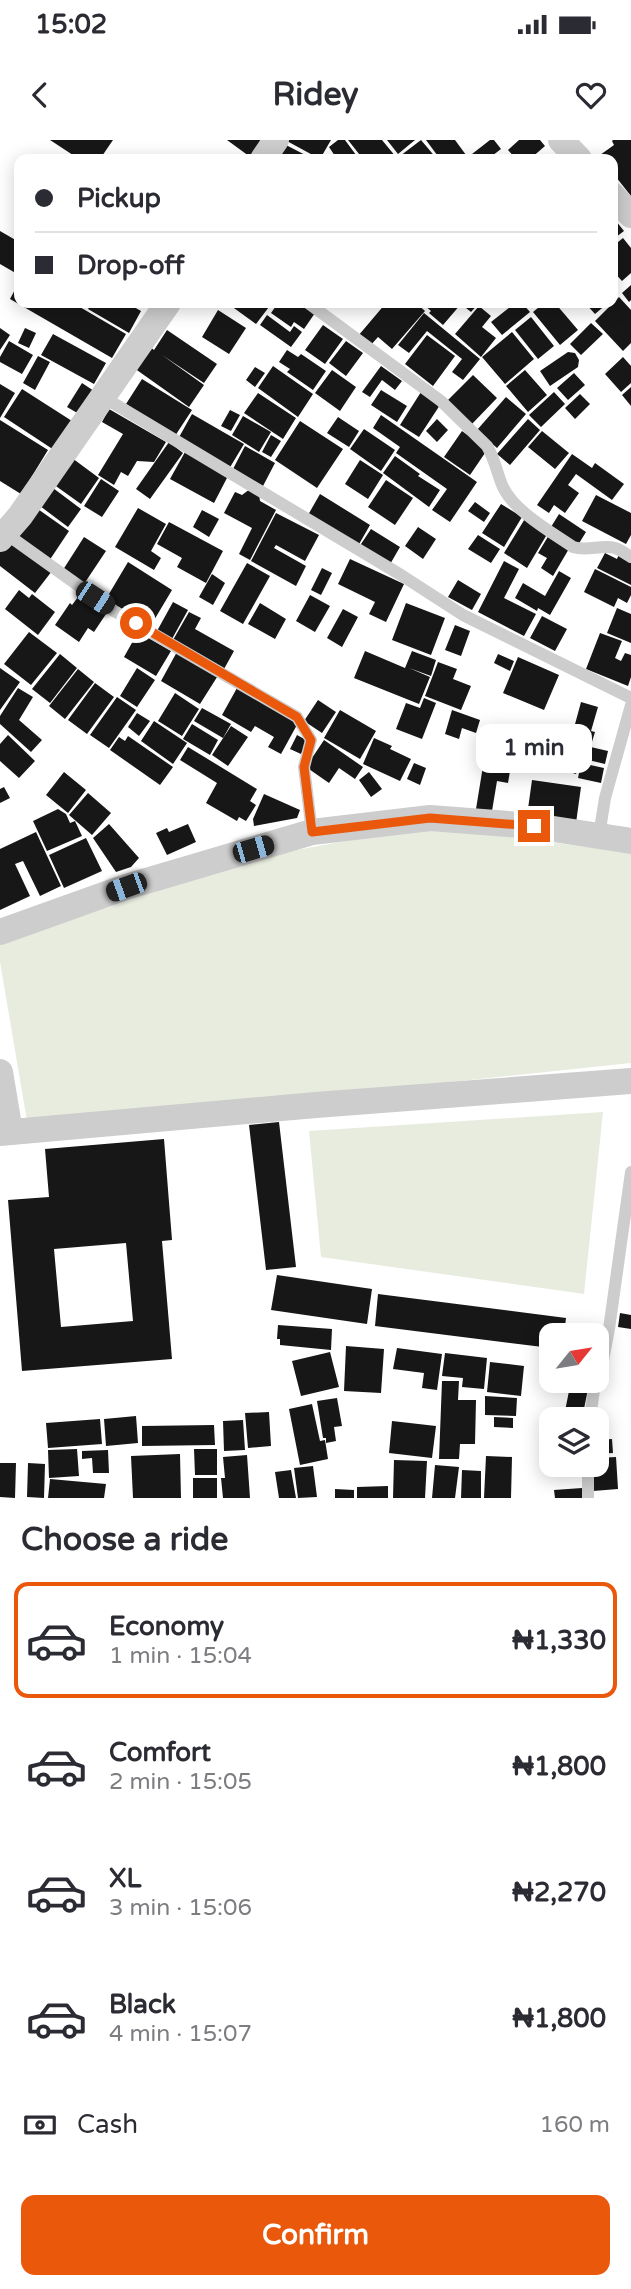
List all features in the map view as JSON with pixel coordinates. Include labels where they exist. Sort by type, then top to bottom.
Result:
[{"type":"street","points":[[561,140],[574,154]]},
{"type":"street","points":[[618,201],[631,215]]},
{"type":"street","points":[[2,536],[20,516],[165,308]]},
{"type":"street","points":[[0,932],[126,887],[312,832],[430,818],[534,826],[631,841]]},
{"type":"street","points":[[0,1072],[5,1132],[631,1081]]},
{"type":"lane","points":[[315,308],[441,401],[460,419],[487,446],[503,488],[514,504],[573,547],[584,551],[617,548],[631,557]]},
{"type":"lane","points":[[103,397],[401,575],[463,615],[631,698]]},
{"type":"lane","points":[[2,536],[114,611],[297,717],[311,740],[304,767],[312,832]]},
{"type":"lane","points":[[599,836],[605,798],[631,705]]},
{"type":"lane","points":[[592,1407],[609,1329],[631,1172]]},
{"type":"lane","points":[[588,1477],[588,1498]]},
{"type":"shaded area","points":[[414,828],[483,833],[631,853],[631,1063],[27,1121],[0,962],[0,944],[254,858]]},
{"type":"shaded area","points":[[603,1112],[584,1294],[321,1257],[309,1131]]},
{"type":"building","points":[[50,140],[113,140],[103,154],[71,154]]},
{"type":"building","points":[[227,140],[267,140],[257,154],[246,154]]},
{"type":"building","points":[[285,140],[331,140],[323,154],[311,154]]},
{"type":"building","points":[[338,140],[345,140],[355,154],[334,154],[329,147]]},
{"type":"building","points":[[348,140],[382,140],[394,154],[359,154]]},
{"type":"building","points":[[387,140],[415,140],[398,154]]},
{"type":"building","points":[[421,140],[433,154],[403,154]]},
{"type":"building","points":[[426,140],[455,140],[465,154],[436,154]]},
{"type":"building","points":[[490,140],[494,140],[501,149],[494,154],[472,154]]},
{"type":"building","points":[[519,140],[540,140],[545,146],[536,154],[512,154],[508,150]]},
{"type":"building","points":[[631,140],[631,196],[618,180],[618,154],[601,154],[614,145],[612,141]]},
{"type":"building","points":[[286,145],[303,154],[281,154]]},
{"type":"building","points":[[618,224],[624,231],[618,236]]},
{"type":"building","points":[[0,231],[14,239],[14,272],[0,264]]},
{"type":"building","points":[[623,238],[631,248],[631,273],[622,281],[618,277],[618,242]]},
{"type":"building","points":[[631,285],[631,300],[629,302],[622,293]]},
{"type":"building","points":[[618,298],[631,310],[631,343],[623,351],[595,321],[608,308],[618,308]]},
{"type":"building","points":[[26,308],[82,308],[126,334],[112,358]]},
{"type":"building","points":[[136,308],[141,311],[129,333],[88,309]]},
{"type":"building","points":[[234,308],[268,308],[256,324]]},
{"type":"building","points":[[274,308],[308,308],[315,313],[304,329],[294,322],[291,327],[271,313]]},
{"type":"building","points":[[382,308],[422,308],[425,311],[392,349],[378,337],[370,346],[358,336]]},
{"type":"building","points":[[428,308],[458,308],[443,325],[429,313],[431,311]]},
{"type":"building","points":[[477,308],[481,308],[491,316],[482,327],[496,338],[481,357],[455,334]]},
{"type":"building","points":[[509,308],[526,308],[530,312],[502,335],[491,322]]},
{"type":"building","points":[[538,308],[559,308],[578,330],[560,345],[533,312]]},
{"type":"building","points":[[590,308],[602,308],[595,314]]},
{"type":"building","points":[[218,310],[246,328],[229,354],[202,337]]},
{"type":"building","points":[[424,313],[480,359],[463,380],[452,372],[462,359],[427,331],[409,353],[398,345]]},
{"type":"building","points":[[267,315],[290,332],[294,326],[302,332],[291,347],[260,325]]},
{"type":"building","points":[[531,317],[554,346],[538,359],[515,330]]},
{"type":"building","points":[[591,323],[603,334],[581,355],[570,344]]},
{"type":"building","points":[[323,325],[343,339],[325,364],[305,350]]},
{"type":"building","points":[[0,328],[10,335],[0,350]]},
{"type":"building","points":[[25,328],[36,333],[29,348],[18,343]]},
{"type":"building","points":[[167,330],[217,364],[204,383],[162,355],[204,385],[189,407],[134,368],[149,346],[154,350]]},
{"type":"building","points":[[512,332],[534,359],[505,384],[482,357]]},
{"type":"building","points":[[53,334],[106,363],[94,384],[41,355]]},
{"type":"building","points":[[427,335],[455,356],[433,386],[405,364]]},
{"type":"building","points":[[9,341],[33,355],[22,374],[0,362]]},
{"type":"building","points":[[346,341],[363,353],[346,376],[329,363]]},
{"type":"building","points":[[287,350],[298,357],[301,354],[326,371],[313,390],[287,372],[290,369],[279,362]]},
{"type":"building","points":[[568,352],[575,353],[579,360],[578,367],[550,386],[540,371]]},
{"type":"building","points":[[38,356],[50,362],[35,390],[23,383]]},
{"type":"building","points":[[623,357],[631,366],[631,383],[621,392],[605,374]]},
{"type":"building","points":[[273,366],[313,394],[298,417],[258,388]]},
{"type":"building","points":[[381,366],[402,381],[395,390],[382,380],[370,397],[362,392]]},
{"type":"building","points":[[255,367],[265,373],[255,387],[246,380]]},
{"type":"building","points":[[332,370],[356,387],[340,411],[315,393]]},
{"type":"building","points":[[525,370],[547,395],[528,412],[506,386]]},
{"type":"building","points":[[574,373],[585,385],[568,400],[557,388]]},
{"type":"building","points":[[473,375],[497,398],[471,425],[447,401]]},
{"type":"building","points":[[142,379],[192,410],[175,436],[126,404]]},
{"type":"building","points":[[82,383],[94,391],[79,414],[67,407]]},
{"type":"building","points":[[0,384],[15,393],[0,418]]},
{"type":"building","points":[[631,387],[631,406],[622,395]]},
{"type":"building","points":[[22,389],[72,421],[54,450],[4,417]]},
{"type":"building","points":[[381,390],[407,406],[397,422],[371,405]]},
{"type":"building","points":[[421,392],[440,405],[419,437],[400,425]]},
{"type":"building","points":[[554,392],[565,404],[541,427],[529,415]]},
{"type":"building","points":[[258,393],[296,418],[283,439],[244,413]]},
{"type":"building","points":[[580,394],[590,404],[575,419],[565,408]]},
{"type":"building","points":[[506,397],[526,414],[497,448],[477,430]]},
{"type":"building","points":[[109,409],[166,442],[154,462],[137,461],[128,476],[121,472],[114,485],[98,475],[123,434],[102,422]]},
{"type":"building","points":[[230,410],[240,415],[231,431],[221,426]]},
{"type":"building","points":[[192,414],[244,444],[229,469],[178,439]]},
{"type":"building","points":[[381,415],[477,482],[450,522],[432,510],[447,489],[396,453],[400,447],[373,428]]},
{"type":"building","points":[[243,416],[271,432],[259,452],[232,435]]},
{"type":"building","points":[[338,417],[359,431],[349,447],[327,433]]},
{"type":"building","points":[[437,419],[448,430],[437,442],[426,431]]},
{"type":"building","points":[[528,419],[540,430],[510,465],[497,454]]},
{"type":"building","points":[[0,420],[48,450],[21,494],[0,481]]},
{"type":"building","points":[[300,421],[343,449],[317,488],[275,460]]},
{"type":"building","points":[[364,429],[395,450],[381,471],[350,449]]},
{"type":"building","points":[[462,431],[484,447],[485,453],[470,475],[444,457]]},
{"type":"building","points":[[542,431],[569,453],[555,469],[528,447]]},
{"type":"building","points":[[271,435],[281,441],[271,457],[262,452]]},
{"type":"building","points":[[169,442],[183,453],[150,499],[136,489]]},
{"type":"building","points":[[245,446],[275,463],[263,486],[233,469]]},
{"type":"building","points":[[185,452],[228,476],[214,503],[170,479]]},
{"type":"building","points":[[572,454],[592,468],[595,463],[624,484],[612,500],[576,474],[568,485],[579,493],[565,513],[554,505],[549,513],[537,505]]},
{"type":"building","points":[[395,456],[440,490],[429,507],[383,473]]},
{"type":"building","points":[[72,458],[99,478],[81,504],[53,484]]},
{"type":"building","points":[[360,460],[383,475],[368,499],[345,484]]},
{"type":"building","points":[[101,479],[119,491],[102,517],[84,506]]},
{"type":"building","points":[[386,480],[413,498],[395,525],[368,507]]},
{"type":"building","points":[[53,488],[81,509],[68,527],[40,506]]},
{"type":"building","points":[[250,489],[259,494],[260,501],[276,510],[250,560],[239,554],[252,528],[224,513],[235,492],[242,495]]},
{"type":"building","points":[[320,494],[370,525],[358,546],[308,515]]},
{"type":"building","points":[[596,495],[631,513],[631,535],[626,544],[582,521]]},
{"type":"building","points":[[475,502],[490,513],[484,522],[468,511]]},
{"type":"building","points":[[501,504],[522,517],[504,547],[482,533]]},
{"type":"building","points":[[35,507],[69,531],[49,561],[14,537]]},
{"type":"building","points":[[138,508],[166,524],[151,551],[161,558],[154,570],[115,547]]},
{"type":"building","points":[[202,510],[219,519],[209,537],[193,527]]},
{"type":"building","points":[[276,513],[319,535],[305,561],[276,545],[274,548],[306,566],[296,586],[251,561]]},
{"type":"building","points":[[559,514],[586,532],[578,545],[551,527]]},
{"type":"building","points":[[526,517],[549,531],[527,568],[504,553]]},
{"type":"building","points":[[169,522],[223,551],[206,583],[177,567],[182,558],[157,544]]},
{"type":"building","points":[[418,527],[436,539],[423,559],[405,546]]},
{"type":"building","points":[[371,529],[400,547],[389,566],[359,547]]},
{"type":"building","points":[[478,535],[500,549],[491,563],[468,549]]},
{"type":"building","points":[[549,535],[570,547],[553,576],[541,568],[547,558],[538,553]]},
{"type":"building","points":[[84,537],[106,551],[82,587],[61,573]]},
{"type":"building","points":[[9,539],[52,571],[35,593],[0,566],[0,551]]},
{"type":"building","points":[[605,553],[617,559],[619,554],[631,559],[631,585],[597,568]]},
{"type":"building","points":[[350,559],[404,584],[386,622],[369,614],[375,602],[338,584]]},
{"type":"building","points":[[504,561],[519,569],[504,598],[536,614],[524,636],[478,612]]},
{"type":"building","points":[[128,562],[172,590],[150,627],[106,599]]},
{"type":"building","points":[[247,563],[270,576],[243,624],[220,611]]},
{"type":"building","points":[[322,568],[332,573],[321,595],[311,590]]},
{"type":"building","points":[[595,569],[631,587],[627,603],[618,598],[614,607],[584,592]]},
{"type":"building","points":[[559,571],[571,578],[550,615],[515,598],[523,583],[545,596]]},
{"type":"building","points":[[212,574],[225,583],[213,605],[199,597]]},
{"type":"building","points":[[458,580],[481,594],[472,610],[448,597]]},
{"type":"building","points":[[19,590],[29,598],[32,594],[55,612],[38,635],[5,609]]},
{"type":"building","points":[[81,593],[108,611],[94,632],[88,628],[79,642],[55,625],[70,603],[72,605]]},
{"type":"building","points":[[310,595],[330,606],[315,632],[296,621]]},
{"type":"building","points":[[173,602],[188,610],[172,639],[157,631]]},
{"type":"building","points":[[260,603],[286,619],[275,639],[248,624]]},
{"type":"building","points":[[406,603],[445,618],[431,655],[392,640]]},
{"type":"building","points":[[617,608],[631,614],[631,643],[607,633]]},
{"type":"building","points":[[343,609],[358,617],[342,647],[327,638]]},
{"type":"building","points":[[189,612],[201,618],[195,629],[234,651],[224,669],[173,640]]},
{"type":"building","points":[[542,616],[567,629],[555,651],[530,638]]},
{"type":"building","points":[[455,625],[470,631],[461,656],[445,650]]},
{"type":"building","points":[[29,632],[57,653],[31,685],[4,664]]},
{"type":"building","points":[[138,632],[171,651],[156,676],[124,657]]},
{"type":"building","points":[[600,633],[622,641],[615,658],[621,661],[625,653],[631,655],[631,677],[628,686],[586,669]]},
{"type":"building","points":[[178,650],[219,674],[200,704],[161,681]]},
{"type":"building","points":[[365,651],[405,668],[412,651],[436,660],[431,676],[409,668],[430,677],[419,704],[354,678]]},
{"type":"building","points":[[60,654],[77,668],[50,703],[32,689]]},
{"type":"building","points":[[498,654],[514,661],[510,671],[494,663]]},
{"type":"building","points":[[518,657],[559,675],[544,710],[503,693]]},
{"type":"building","points":[[438,662],[457,669],[453,679],[471,686],[461,710],[425,696]]},
{"type":"building","points":[[0,668],[20,682],[0,710]]},
{"type":"building","points":[[137,668],[155,680],[137,707],[120,696]]},
{"type":"building","points":[[78,669],[94,682],[65,719],[49,706]]},
{"type":"building","points":[[95,683],[114,697],[87,734],[68,720]]},
{"type":"building","points":[[18,688],[33,697],[19,720],[42,740],[31,752],[0,724],[0,716]]},
{"type":"building","points":[[237,688],[298,723],[281,754],[268,747],[274,737],[255,726],[251,732],[222,715]]},
{"type":"building","points":[[175,693],[199,709],[182,736],[158,721]]},
{"type":"building","points":[[117,697],[136,710],[109,748],[90,735]]},
{"type":"building","points":[[424,698],[436,703],[422,739],[396,729],[406,703],[420,708]]},
{"type":"building","points":[[318,700],[336,712],[322,733],[304,721]]},
{"type":"building","points":[[581,702],[598,707],[591,731],[595,732],[591,745],[571,739]]},
{"type":"building","points":[[202,708],[231,724],[223,738],[194,721]]},
{"type":"building","points":[[340,710],[376,731],[360,759],[324,738]]},
{"type":"building","points":[[452,710],[480,720],[476,733],[462,728],[459,739],[445,734]]},
{"type":"building","points":[[137,713],[150,721],[139,736],[128,727]]},
{"type":"building","points":[[154,721],[187,743],[173,764],[141,741]]},
{"type":"building","points":[[192,724],[218,740],[210,755],[183,739]]},
{"type":"building","points":[[231,726],[248,737],[228,766],[212,755]]},
{"type":"building","points":[[8,735],[35,761],[19,778],[0,761],[0,744]]},
{"type":"building","points":[[297,735],[308,741],[301,754],[290,749]]},
{"type":"building","points":[[128,736],[173,767],[160,785],[110,750],[119,737],[125,741]]},
{"type":"building","points":[[374,738],[411,759],[400,781],[363,764]]},
{"type":"building","points":[[324,740],[363,767],[355,779],[339,768],[329,783],[306,767]]},
{"type":"building","points":[[569,742],[608,751],[605,764],[580,758],[576,774],[563,770]]},
{"type":"building","points":[[188,747],[257,789],[250,801],[256,805],[246,821],[239,817],[237,821],[206,803],[217,783],[180,760]]},
{"type":"building","points":[[537,750],[552,754],[548,769],[533,765]]},
{"type":"building","points":[[414,763],[426,768],[420,785],[407,779]]},
{"type":"building","points":[[581,763],[604,768],[601,783],[578,778]]},
{"type":"building","points":[[483,766],[510,771],[508,783],[497,781],[492,811],[476,809]]},
{"type":"building","points":[[64,772],[86,790],[68,813],[46,795]]},
{"type":"building","points":[[369,772],[382,789],[371,797],[359,780]]},
{"type":"building","points":[[532,780],[581,787],[576,823],[527,816]]},
{"type":"building","points":[[4,787],[10,798],[0,803],[0,789]]},
{"type":"building","points":[[88,793],[111,813],[92,835],[69,815]]},
{"type":"building","points":[[264,794],[300,810],[297,818],[254,826],[253,819]]},
{"type":"building","points":[[58,809],[66,814],[70,823],[75,821],[82,836],[47,851],[33,821]]},
{"type":"building","points":[[109,824],[139,858],[131,867],[116,872],[93,838]]},
{"type":"building","points":[[188,824],[196,842],[167,855],[156,833],[167,828],[169,832]]},
{"type":"building","points":[[36,832],[61,886],[40,896],[23,861],[15,864],[30,896],[0,910],[0,849]]},
{"type":"building","points":[[86,838],[102,871],[64,888],[49,855]]},
{"type":"building","points":[[279,1122],[296,1267],[266,1270],[249,1125]]},
{"type":"building","points":[[164,1139],[172,1240],[162,1241],[172,1359],[22,1371],[8,1200],[49,1197],[45,1149]],"holes":[[[126,1243],[133,1321],[61,1327],[54,1249]]]},
{"type":"building","points":[[277,1275],[372,1289],[367,1324],[271,1310]]},
{"type":"building","points":[[378,1294],[566,1318],[565,1323],[539,1323],[539,1346],[375,1326]]},
{"type":"building","points":[[620,1313],[631,1315],[631,1329],[618,1327]]},
{"type":"building","points":[[278,1325],[332,1329],[331,1350],[280,1345],[280,1339],[277,1339]]},
{"type":"building","points":[[346,1346],[384,1349],[381,1393],[344,1391]]},
{"type":"building","points":[[397,1348],[442,1354],[437,1390],[422,1388],[424,1373],[393,1369]]},
{"type":"building","points":[[330,1352],[339,1387],[301,1396],[292,1361]]},
{"type":"building","points":[[445,1353],[487,1358],[484,1389],[462,1387],[463,1378],[442,1376]]},
{"type":"building","points":[[490,1362],[524,1366],[521,1396],[487,1392]]},
{"type":"building","points":[[442,1381],[459,1381],[458,1400],[476,1400],[475,1444],[460,1444],[459,1459],[439,1459]]},
{"type":"building","points":[[569,1393],[587,1393],[584,1407],[566,1407]]},
{"type":"building","points":[[485,1396],[517,1398],[516,1416],[485,1415]]},
{"type":"building","points":[[337,1398],[342,1426],[334,1427],[336,1441],[326,1443],[317,1401]]},
{"type":"building","points":[[312,1404],[320,1441],[325,1440],[328,1459],[300,1465],[289,1409]]},
{"type":"building","points":[[269,1412],[271,1446],[248,1448],[245,1413]]},
{"type":"building","points":[[136,1416],[138,1443],[106,1446],[104,1419]]},
{"type":"building","points":[[494,1417],[513,1418],[513,1428],[494,1427]]},
{"type":"building","points":[[100,1419],[102,1444],[48,1448],[46,1423]]},
{"type":"building","points":[[243,1420],[245,1450],[224,1451],[223,1421]]},
{"type":"building","points":[[392,1421],[436,1426],[432,1458],[389,1453]]},
{"type":"building","points":[[214,1425],[215,1445],[142,1446],[142,1426]]},
{"type":"building","points":[[609,1439],[612,1439],[613,1453],[609,1453]]},
{"type":"building","points":[[77,1449],[79,1476],[49,1478],[48,1450]]},
{"type":"building","points":[[194,1449],[217,1449],[217,1475],[195,1475]]},
{"type":"building","points":[[108,1450],[109,1473],[93,1473],[92,1458],[82,1459],[82,1451]]},
{"type":"building","points":[[180,1454],[181,1498],[133,1498],[131,1456]]},
{"type":"building","points":[[247,1455],[250,1498],[223,1498],[223,1457]]},
{"type":"building","points":[[486,1456],[512,1457],[511,1498],[484,1498]]},
{"type":"building","points":[[609,1457],[616,1457],[618,1489],[593,1491],[592,1477],[609,1477]]},
{"type":"building","points":[[394,1460],[427,1461],[425,1498],[393,1498]]},
{"type":"building","points":[[0,1463],[16,1463],[15,1498],[0,1497]]},
{"type":"building","points":[[28,1463],[45,1464],[44,1498],[27,1497]]},
{"type":"building","points":[[435,1465],[459,1467],[455,1498],[432,1498]]},
{"type":"building","points":[[313,1466],[317,1497],[298,1498],[294,1468]]},
{"type":"building","points":[[291,1470],[296,1498],[279,1498],[275,1472]]},
{"type":"building","points":[[462,1470],[481,1471],[481,1498],[461,1498]]},
{"type":"building","points":[[193,1478],[217,1478],[217,1498],[193,1498]]},
{"type":"building","points":[[50,1479],[106,1484],[104,1498],[48,1498]]},
{"type":"building","points":[[388,1486],[388,1498],[357,1498],[357,1487]]},
{"type":"building","points":[[582,1488],[583,1498],[555,1498],[554,1490]]},
{"type":"building","points":[[335,1489],[354,1490],[354,1498],[335,1498]]},
{"type":"route","points":[[136,623],[297,717],[311,740],[304,774],[312,832],[430,818],[534,826]]}]
